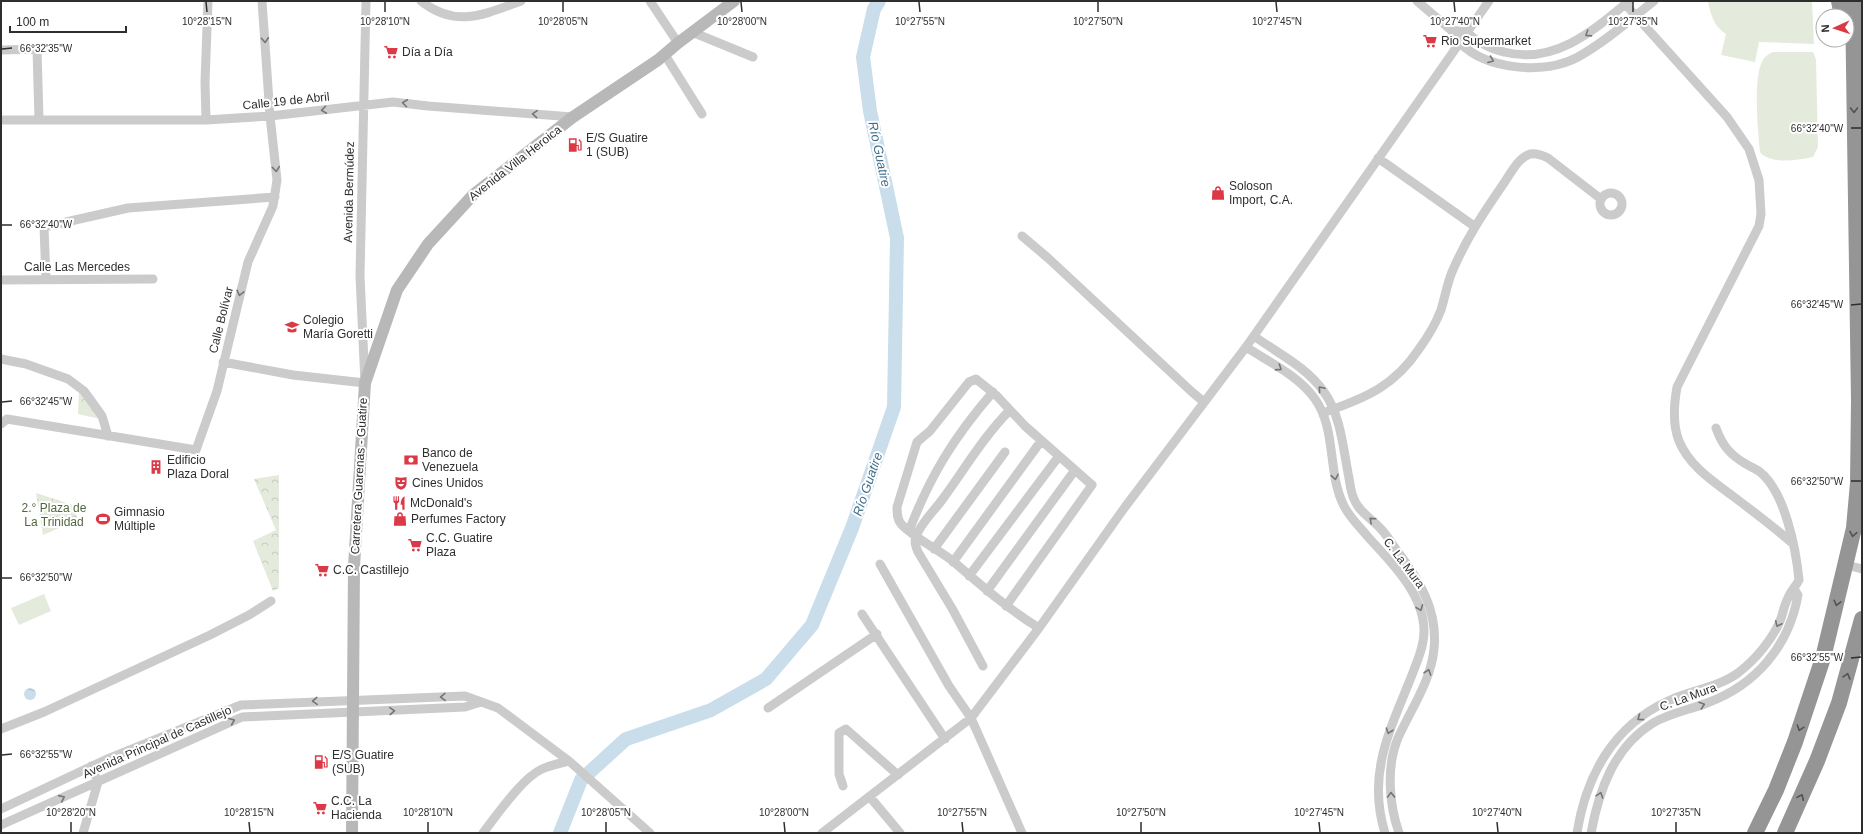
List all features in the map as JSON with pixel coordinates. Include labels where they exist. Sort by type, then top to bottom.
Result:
[{"type":"highway","points":[[1755,833],[1776,790],[1796,742],[1823,658],[1854,528],[1858,483],[1859,400],[1853,1]]},
{"type":"highway","points":[[1849,48],[1854,71]]},
{"type":"highway","points":[[1785,833],[1817,761],[1839,703],[1862,619]]},
{"type":"main road","name":"Avenida Villa Heroica","points":[[365,383],[397,290],[428,244],[473,195],[573,117],[665,54],[734,1]]},
{"type":"main road","name":"Carretera Guarenas - Guatire","points":[[352,833],[354,567],[365,383]]},
{"type":"street","points":[[206,120],[205,82],[208,1]]},
{"type":"street","name":"Calle Bolívar","points":[[1,424],[7,420],[196,450],[216,391],[248,262],[273,206],[275,197],[277,180],[270,116],[262,1]]},
{"type":"street","name":"Avenida Bermúdez","points":[[365,383],[360,276],[366,1]]},
{"type":"street","points":[[421,1],[432,10],[452,16],[477,16],[521,1]]},
{"type":"street","points":[[650,1],[678,43]]},
{"type":"street","points":[[1417,1],[1451,30],[1459,42],[1472,52],[1499,63],[1531,68],[1548,66],[1576,58],[1654,1]]},
{"type":"street","points":[[822,833],[971,718],[1254,336],[1489,1]]},
{"type":"street","points":[[1451,30],[1467,32],[1477,40],[1504,52],[1520,55],[1547,53],[1560,49],[1588,35],[1627,3],[1635,16],[1727,117],[1749,149],[1760,180],[1761,214],[1759,226],[1677,387],[1674,400],[1675,428],[1679,441],[1686,455],[1701,472],[1792,543]]},
{"type":"street","points":[[692,32],[753,57]]},
{"type":"street","points":[[1,50],[37,49],[39,120]]},
{"type":"street","points":[[665,54],[702,114]]},
{"type":"street","name":"Calle 19 de Abril","points":[[1,120],[206,120],[270,116],[363,104],[392,102],[573,117]]},
{"type":"street","points":[[1323,413],[1359,400],[1384,387],[1394,379],[1418,351],[1441,311],[1451,274],[1474,226],[1516,166],[1525,157],[1532,154],[1539,154],[1548,158],[1600,199]]},
{"type":"street","points":[[1378,158],[1474,226]]},
{"type":"street","points":[[46,279],[44,227],[128,208],[275,197]]},
{"type":"street","points":[[1022,236],[1048,258],[1204,402]]},
{"type":"street","name":"Calle Las Mercedes","points":[[1,280],[153,279]]},
{"type":"street","points":[[1254,336],[1301,368],[1324,392],[1334,409],[1354,498],[1364,514],[1380,528],[1416,577],[1431,607],[1434,624],[1434,648],[1430,669],[1398,740],[1390,779],[1391,802],[1399,833]]},
{"type":"street","name":"C. La Mura","points":[[1246,347],[1298,381],[1309,390],[1323,413],[1328,430],[1337,488],[1344,505],[1357,524],[1409,586],[1422,612],[1424,630],[1421,648],[1383,750],[1378,771],[1378,805],[1385,833]]},
{"type":"street","points":[[1,358],[26,364],[68,379],[84,391],[102,416],[108,436]]},
{"type":"street","points":[[222,366],[365,383]]},
{"type":"street","points":[[1006,606],[1092,485],[1041,440],[993,392],[976,379],[969,382],[930,431],[917,442],[897,507],[900,524],[953,562],[1006,606],[1039,628]]},
{"type":"street","points":[[983,666],[953,610],[918,552],[913,534],[918,506],[937,467],[968,420],[993,392]]},
{"type":"street","points":[[913,534],[992,430],[1010,410]]},
{"type":"street","points":[[1577,833],[1586,791],[1606,752],[1635,721],[1668,701],[1709,688],[1739,672],[1765,646],[1774,633],[1780,621],[1788,596],[1799,580],[1792,543],[1780,502],[1774,490],[1760,472],[1733,457],[1726,450],[1721,442],[1716,428]]},
{"type":"street","points":[[953,562],[1041,440]]},
{"type":"street","points":[[934,549],[1005,452]]},
{"type":"street","points":[[969,576],[1059,456]]},
{"type":"street","points":[[987,591],[1075,470]]},
{"type":"street","points":[[880,564],[949,686],[971,718],[1022,833]]},
{"type":"street","points":[[1846,565],[1862,569]]},
{"type":"street","name":"C. La Mura","points":[[1591,833],[1605,782],[1613,764],[1627,745],[1654,723],[1671,714],[1721,698],[1747,683],[1771,657],[1789,629],[1795,614],[1798,595],[1794,589]]},
{"type":"street","points":[[1,729],[44,712],[210,635],[249,615],[271,601]]},
{"type":"street","points":[[862,614],[877,634],[945,739]]},
{"type":"street","points":[[768,708],[877,634]]},
{"type":"street","name":"Avenida Principal de Castillejo","points":[[1,809],[91,766],[241,705],[354,699],[465,696],[498,708],[569,761],[650,833]]},
{"type":"street","name":"Avenida Principal de Castillejo","points":[[1,825],[242,717],[465,708],[481,702]]},
{"type":"street","points":[[843,786],[839,774],[839,733],[846,729],[898,775]]},
{"type":"street","points":[[483,833],[523,783],[532,775],[541,769],[569,761]]},
{"type":"street","points":[[83,833],[98,782],[91,766]]},
{"type":"street","points":[[870,797],[900,833]]},
{"type":"green space","points":[[1708,1],[1812,1],[1814,44],[1759,42],[1755,62],[1721,55],[1726,34],[1718,28],[1711,15]]},
{"type":"green space","points":[[1773,52],[1813,52],[1816,59],[1818,147],[1813,157],[1793,160],[1777,160],[1771,159],[1760,152],[1757,106],[1759,70],[1766,56]]},
{"type":"green space","points":[[79,391],[100,419],[78,414]]},
{"type":"green space","points":[[279,475],[279,588],[273,591],[253,541],[276,530],[254,479]]},
{"type":"green space","name":"2.° Plaza de La Trinidad","points":[[36,493],[73,505],[78,520],[43,535]]},
{"type":"green space","points":[[44,594],[51,611],[19,625],[11,608]]},
{"type":"water","points":[[28,688],[32,688],[36,694],[32,700],[28,700],[24,696],[24,692]]},
{"type":"waterway","name":"Río Guatire","points":[[560,833],[581,780],[626,739],[711,710],[766,679],[812,625],[852,528],[894,407],[897,238],[870,111],[863,57],[874,9],[879,1]]},
{"type":"place","name":"Rio Supermarket","points":[[1430,41]]},
{"type":"place","name":"Día a Día","points":[[391,52]]},
{"type":"place","name":"E/S Guatire 1 (SUB)","points":[[575,145]]},
{"type":"place","name":"Soloson Import, C.A.","points":[[1218,193]]},
{"type":"place","name":"Colegio María Goretti","points":[[292,327]]},
{"type":"place","name":"Banco de Venezuela","points":[[411,460]]},
{"type":"place","name":"Edificio Plaza Doral","points":[[156,467]]},
{"type":"place","name":"Cines Unidos","points":[[401,483]]},
{"type":"place","name":"McDonald's","points":[[399,503]]},
{"type":"place","name":"Gimnasio Múltiple","points":[[103,519]]},
{"type":"place","name":"Perfumes Factory","points":[[400,519]]},
{"type":"place","name":"C.C. Guatire Plaza","points":[[415,545]]},
{"type":"place","name":"C.C. Castillejo","points":[[322,570]]},
{"type":"place","name":"E/S Guatire (SUB)","points":[[321,762]]},
{"type":"place","name":"C.C. La Hacienda","points":[[320,808]]}]
